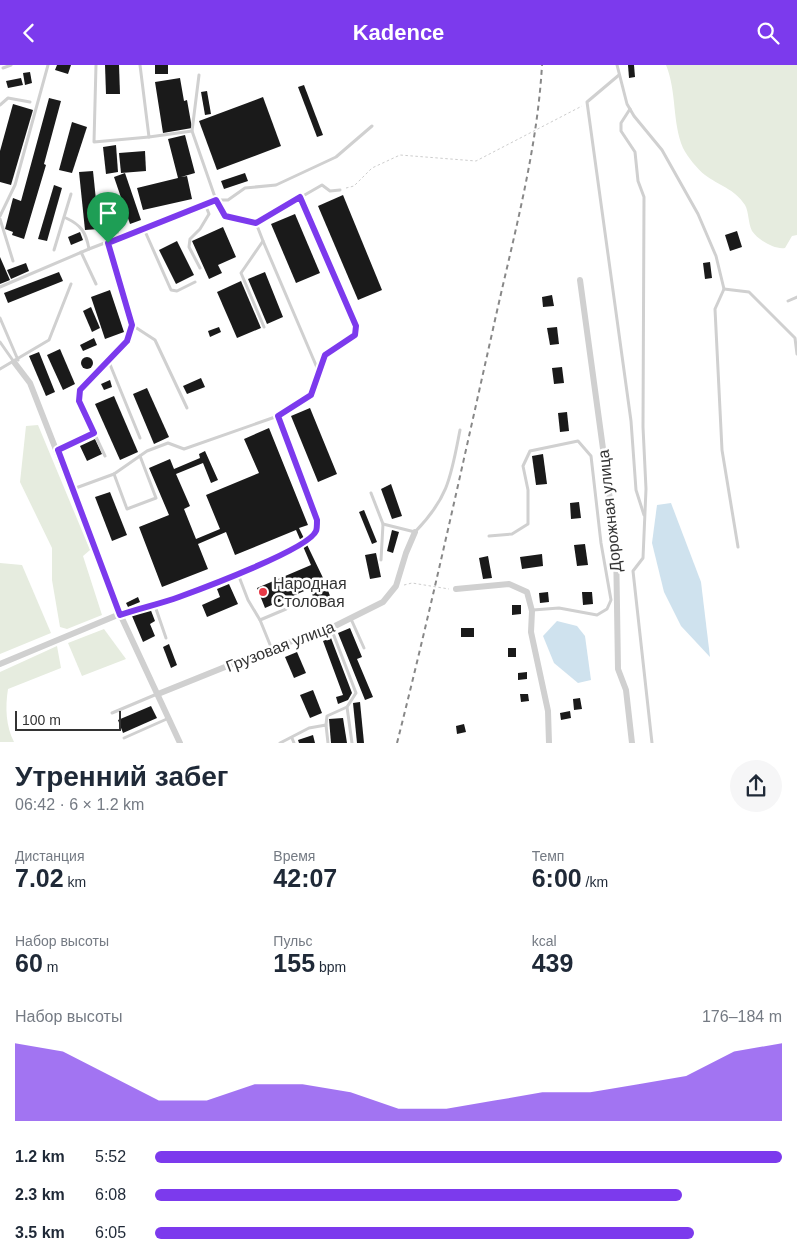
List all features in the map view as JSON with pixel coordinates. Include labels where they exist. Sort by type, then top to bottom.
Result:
[{"type":"street","name":"Дорожная улица","points":[[580,279],[616,544],[618,669],[626,690],[632,743]]},
{"type":"street","points":[[16,361],[30,383],[58,450],[120,615],[180,743]]},
{"type":"street","name":"Грузовая улица","points":[[158,694],[272,648],[331,628],[383,602],[396,586],[406,553],[416,532]]},
{"type":"street","points":[[456,589],[509,584],[527,592],[532,611],[531,633],[548,711],[549,743]]},
{"type":"street","points":[[0,664],[120,615]]},
{"type":"lane","points":[[3,68],[11,65]]},
{"type":"lane","points":[[13,261],[0,217],[15,185],[48,65]]},
{"type":"lane","points":[[96,65],[94,142],[192,131]]},
{"type":"lane","points":[[140,65],[149,137]]},
{"type":"lane","points":[[617,65],[630,109],[662,150],[698,214],[716,256],[724,289],[715,309],[722,450],[738,547]]},
{"type":"lane","points":[[199,75],[192,131],[216,200],[225,216],[256,223],[322,185],[330,191],[340,190]]},
{"type":"lane","points":[[620,75],[587,102],[631,421],[636,490],[645,518]]},
{"type":"lane","points":[[0,105],[8,98],[30,102]]},
{"type":"lane","points":[[630,109],[622,123],[621,131],[635,152],[638,181],[644,197],[643,427],[646,489],[643,558],[633,571],[652,743]]},
{"type":"lane","points":[[0,287],[89,249],[205,204],[216,200],[228,200],[245,188],[276,185],[336,157],[372,127]]},
{"type":"lane","points":[[54,250],[66,218],[71,194]]},
{"type":"lane","points":[[73,489],[114,474],[140,456],[168,443],[184,449],[278,416],[311,395],[325,355],[355,335],[356,326],[300,197]]},
{"type":"lane","points":[[200,268],[189,247],[190,239],[200,229],[209,214],[205,204]]},
{"type":"lane","points":[[110,205],[119,238]]},
{"type":"lane","points":[[66,218],[80,225],[87,235],[89,249]]},
{"type":"lane","points":[[256,223],[319,371]]},
{"type":"lane","points":[[144,229],[172,290],[177,291],[195,283]]},
{"type":"lane","points":[[263,241],[241,273],[264,327]]},
{"type":"lane","points":[[105,456],[79,401],[80,390],[127,341],[132,325],[108,243]]},
{"type":"lane","points":[[82,252],[96,284]]},
{"type":"lane","points":[[0,369],[49,340],[70,284]]},
{"type":"lane","points":[[724,289],[749,293],[795,338],[797,354]]},
{"type":"lane","points":[[788,301],[797,297]]},
{"type":"lane","points":[[0,318],[16,361]]},
{"type":"lane","points":[[132,325],[155,340],[187,408]]},
{"type":"lane","points":[[0,342],[16,361]]},
{"type":"lane","points":[[108,362],[140,438]]},
{"type":"lane","points":[[120,615],[154,603],[177,598],[238,574],[295,548],[310,538],[316,531],[317,520],[278,416]]},
{"type":"lane","points":[[383,524],[416,532],[434,513],[450,481],[460,430]]},
{"type":"lane","points":[[58,450],[94,433]]},
{"type":"lane","points":[[489,537],[512,534],[528,524],[528,490],[523,466],[530,451],[578,441],[591,456],[601,543],[611,600],[607,609],[597,615],[559,608],[532,611]]},
{"type":"lane","points":[[114,474],[128,509],[156,498],[140,456]]},
{"type":"lane","points":[[371,493],[383,524],[381,560]]},
{"type":"lane","points":[[238,574],[248,600],[260,620],[272,648]]},
{"type":"lane","points":[[154,603],[166,638]]},
{"type":"lane","points":[[260,620],[286,609]]},
{"type":"lane","points":[[350,618],[364,648]]},
{"type":"lane","points":[[328,743],[327,716],[347,707],[356,693],[331,628]]},
{"type":"lane","points":[[112,713],[158,694]]},
{"type":"lane","points":[[347,707],[352,743]]},
{"type":"lane","points":[[124,738],[169,718]]},
{"type":"lane","points":[[280,743],[309,728],[326,725]]},
{"type":"lane","points":[[292,738],[294,743]]},
{"type":"path","points":[[340,190],[354,186],[372,167],[400,155],[476,161],[579,109],[587,102]]},
{"type":"path","points":[[396,586],[412,583],[436,588],[456,589]]},
{"type":"shaded area","points":[[666,65],[797,65],[797,235],[792,236],[785,248],[772,246],[762,241],[752,231],[745,205],[741,200],[731,191],[702,173],[687,155],[677,128],[672,86]]},
{"type":"shaded area","points":[[38,425],[90,550],[83,556],[102,615],[67,629],[60,627],[52,580],[52,548],[20,482],[26,426]]},
{"type":"shaded area","points":[[0,563],[22,565],[51,633],[0,654]]},
{"type":"shaded area","points":[[104,629],[126,659],[82,676],[68,643]]},
{"type":"shaded area","points":[[57,646],[61,668],[8,689],[7,717],[9,730],[14,742],[0,742],[0,672]]},
{"type":"water","points":[[671,503],[701,582],[710,657],[681,626],[664,592],[652,543],[657,505]]},
{"type":"water","points":[[557,621],[577,626],[585,636],[591,680],[578,683],[554,663],[543,636]]},
{"type":"building","points":[[57,65],[71,65],[68,74],[55,70]]},
{"type":"building","points":[[105,65],[119,65],[120,94],[106,94]]},
{"type":"building","points":[[155,65],[168,65],[168,74],[155,74]]},
{"type":"building","points":[[628,65],[634,65],[635,77],[629,78]]},
{"type":"building","points":[[30,72],[32,83],[25,85],[23,73]]},
{"type":"building","points":[[21,78],[23,85],[8,88],[6,81]]},
{"type":"building","points":[[180,78],[184,101],[187,100],[192,128],[163,133],[155,82]]},
{"type":"building","points":[[304,85],[323,135],[317,137],[298,87]]},
{"type":"building","points":[[207,91],[211,114],[205,115],[201,92]]},
{"type":"building","points":[[263,97],[281,146],[217,170],[199,121]]},
{"type":"building","points":[[49,98],[61,101],[44,164],[46,165],[24,239],[12,235],[13,232],[5,229],[13,198],[21,201]]},
{"type":"building","points":[[13,104],[33,110],[11,185],[0,182],[0,151]]},
{"type":"building","points":[[72,122],[87,127],[72,173],[59,170]]},
{"type":"building","points":[[185,135],[195,173],[181,177],[187,176],[192,199],[143,210],[137,188],[178,178],[168,139]]},
{"type":"building","points":[[116,145],[118,172],[106,174],[103,147]]},
{"type":"building","points":[[145,151],[146,171],[121,173],[119,153]]},
{"type":"building","points":[[93,171],[99,229],[85,230],[79,172]]},
{"type":"building","points":[[125,173],[141,220],[130,224],[114,177]]},
{"type":"building","points":[[245,173],[248,181],[224,189],[221,181]]},
{"type":"building","points":[[54,185],[62,188],[47,241],[38,239]]},
{"type":"building","points":[[343,195],[382,290],[358,300],[318,206]]},
{"type":"building","points":[[295,214],[320,273],[296,283],[271,224]]},
{"type":"building","points":[[223,227],[236,257],[218,265],[222,273],[209,279],[192,241]]},
{"type":"building","points":[[737,231],[742,247],[730,251],[725,235]]},
{"type":"building","points":[[80,232],[83,240],[71,245],[68,237]]},
{"type":"building","points":[[177,241],[194,275],[176,284],[159,250]]},
{"type":"building","points":[[0,257],[10,280],[0,284]]},
{"type":"building","points":[[710,262],[712,278],[705,279],[703,263]]},
{"type":"building","points":[[26,263],[29,271],[11,279],[7,270]]},
{"type":"building","points":[[59,272],[63,281],[8,303],[4,293]]},
{"type":"building","points":[[265,272],[283,317],[267,324],[248,279]]},
{"type":"building","points":[[241,281],[261,328],[237,338],[217,292]]},
{"type":"building","points":[[110,290],[124,332],[105,339],[91,297]]},
{"type":"building","points":[[552,295],[554,306],[543,307],[542,297]]},
{"type":"building","points":[[91,307],[100,328],[92,332],[83,311]]},
{"type":"building","points":[[219,327],[221,332],[210,337],[208,331]]},
{"type":"building","points":[[557,327],[559,344],[550,345],[547,328]]},
{"type":"building","points":[[94,338],[97,345],[83,351],[80,345]]},
{"type":"building","points":[[60,349],[75,384],[63,390],[47,355]]},
{"type":"building","points":[[39,352],[55,392],[46,396],[29,356]]},
{"type":"building","points":[[87,357],[93,363],[87,369],[81,363]]},
{"type":"building","points":[[562,367],[564,383],[554,384],[552,368]]},
{"type":"building","points":[[201,378],[205,387],[187,394],[183,386]]},
{"type":"building","points":[[110,380],[112,387],[104,390],[101,384]]},
{"type":"building","points":[[147,388],[169,437],[154,444],[133,394]]},
{"type":"building","points":[[114,396],[138,452],[120,460],[95,404]]},
{"type":"building","points":[[310,408],[337,474],[318,482],[291,416]]},
{"type":"building","points":[[567,412],[569,431],[560,432],[558,413]]},
{"type":"building","points":[[269,428],[308,525],[299,528],[325,582],[265,608],[257,588],[311,565],[296,530],[235,555],[226,532],[198,544],[208,569],[162,587],[139,527],[169,515],[149,468],[170,459],[174,469],[200,458],[199,454],[205,451],[218,480],[211,483],[203,463],[176,474],[190,506],[184,509],[196,539],[220,529],[206,495],[259,473],[244,439]]},
{"type":"building","points":[[95,439],[102,454],[87,461],[80,446]]},
{"type":"building","points":[[543,454],[547,484],[536,485],[532,456]]},
{"type":"building","points":[[391,484],[402,516],[392,519],[381,489]]},
{"type":"building","points":[[110,492],[127,535],[112,541],[95,497]]},
{"type":"building","points":[[579,502],[581,518],[571,519],[570,503]]},
{"type":"building","points":[[364,510],[377,542],[372,544],[359,512]]},
{"type":"building","points":[[392,530],[399,532],[393,553],[387,551]]},
{"type":"building","points":[[585,544],[588,565],[577,566],[574,545]]},
{"type":"building","points":[[376,553],[381,577],[370,579],[365,555]]},
{"type":"building","points":[[542,554],[543,566],[522,569],[520,557]]},
{"type":"building","points":[[488,556],[492,578],[483,579],[479,558]]},
{"type":"building","points":[[229,584],[238,604],[207,617],[202,605],[220,597],[217,589]]},
{"type":"building","points":[[327,588],[332,601],[318,608],[312,594]]},
{"type":"building","points":[[548,592],[549,602],[540,603],[539,593]]},
{"type":"building","points":[[582,592],[592,592],[593,604],[583,605]]},
{"type":"building","points":[[138,597],[140,602],[128,607],[126,603]]},
{"type":"building","points":[[512,605],[521,605],[521,614],[512,615]]},
{"type":"building","points":[[150,608],[155,621],[150,624],[155,636],[143,642],[132,616]]},
{"type":"building","points":[[350,628],[362,657],[357,659],[373,697],[365,700],[338,633]]},
{"type":"building","points":[[461,628],[474,628],[474,637],[461,637]]},
{"type":"building","points":[[331,638],[352,693],[348,700],[338,704],[336,697],[343,695],[323,641]]},
{"type":"building","points":[[169,644],[177,665],[171,668],[163,647]]},
{"type":"building","points":[[508,648],[516,648],[516,657],[508,657]]},
{"type":"building","points":[[297,652],[306,673],[294,678],[285,657]]},
{"type":"building","points":[[527,672],[527,679],[518,680],[518,673]]},
{"type":"building","points":[[313,690],[322,713],[310,718],[300,695]]},
{"type":"building","points":[[520,694],[528,694],[529,701],[521,702]]},
{"type":"building","points":[[580,698],[582,709],[574,710],[573,699]]},
{"type":"building","points":[[360,702],[364,743],[357,743],[353,703]]},
{"type":"building","points":[[151,706],[157,718],[123,733],[118,720]]},
{"type":"building","points":[[570,711],[571,718],[561,720],[560,713]]},
{"type":"building","points":[[343,718],[347,743],[331,743],[329,719]]},
{"type":"building","points":[[464,724],[466,732],[457,734],[456,726]]},
{"type":"building","points":[[313,735],[315,743],[299,743],[298,740]]},
{"type":"railway","points":[[397,743],[435,588],[523,198],[535,132],[542,65]]},
{"type":"place","name":"Народная Столовая","points":[[263,592]]},
{"type":"route","points":[[300,197],[356,326],[355,335],[325,355],[311,395],[278,416],[317,520],[316,531],[310,538],[295,548],[238,574],[177,598],[154,603],[120,615],[58,450],[94,433],[79,401],[80,390],[127,341],[132,325],[108,243],[216,200],[225,216],[256,223],[300,197]]}]
